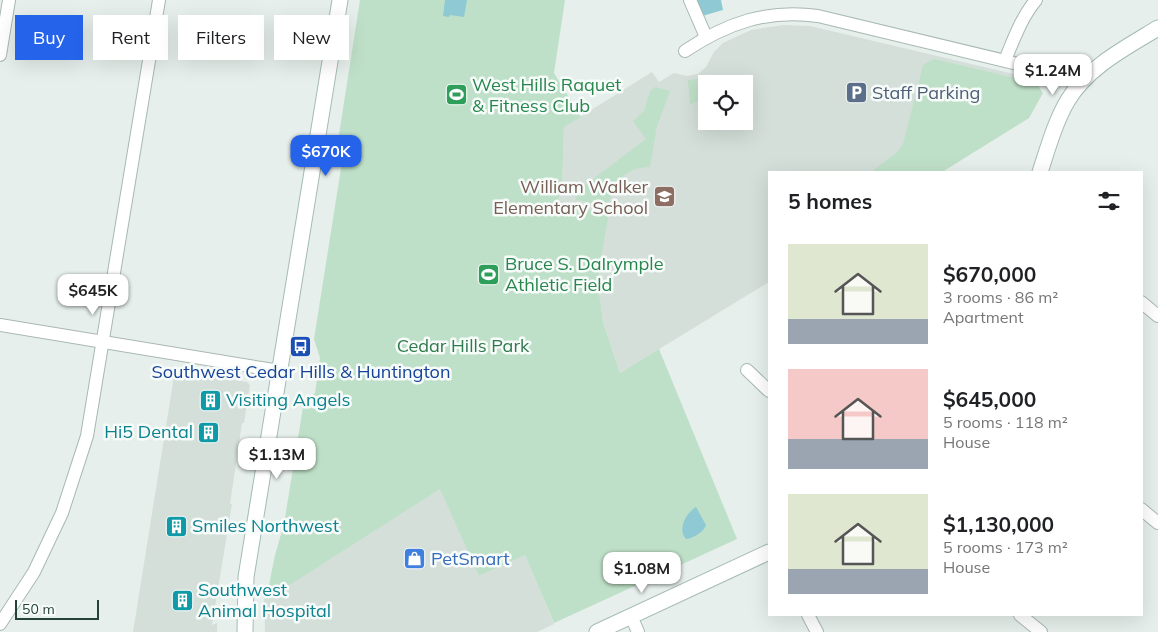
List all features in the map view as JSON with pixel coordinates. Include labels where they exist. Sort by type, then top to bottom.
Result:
[{"type":"main road","points":[[245,632],[246,577],[340,0]]},
{"type":"main road","points":[[1040,171],[1062,113],[1080,84],[1087,76],[1116,54],[1158,28]]},
{"type":"main road","points":[[597,632],[768,552]]},
{"type":"street","points":[[0,55],[9,0]]},
{"type":"street","points":[[0,624],[34,572],[62,513],[87,436],[159,0]]},
{"type":"street","points":[[690,0],[706,37]]},
{"type":"street","points":[[1005,60],[1022,20],[1036,0]]},
{"type":"street","points":[[685,51],[706,37],[742,21],[780,14],[800,14],[818,16],[1005,60],[1058,74],[1080,84]]},
{"type":"street","points":[[1143,304],[1158,316]]},
{"type":"street","points":[[0,325],[280,371]]},
{"type":"street","points":[[747,370],[768,390]]},
{"type":"street","points":[[1143,511],[1158,523]]},
{"type":"street","points":[[631,616],[638,632]]},
{"type":"street","points":[[809,616],[817,632]]},
{"type":"street","points":[[1021,616],[1041,632]]},
{"type":"shaded area","name":"William Walker Elementary School","points":[[784,25],[810,26],[1031,78],[1039,84],[1040,94],[1029,118],[944,171],[768,171],[768,283],[620,373],[603,322],[599,291],[600,265],[556,203],[562,191],[564,127],[652,72],[659,82],[674,73],[687,76],[698,74],[706,67],[714,52],[723,43],[751,30]]},
{"type":"shaded area","points":[[175,370],[247,382],[250,385],[244,423],[242,423],[230,504],[232,504],[212,625],[217,623],[217,632],[133,632]]},
{"type":"shaded area","points":[[442,483],[479,576],[525,554],[554,624],[537,632],[265,632],[264,594]]},
{"type":"green space","name":"Cedar Hills Park","points":[[360,0],[565,0],[554,73],[581,117],[564,127],[562,191],[556,203],[558,206],[609,213],[600,265],[599,291],[603,322],[620,373],[659,349],[737,539],[554,623],[525,555],[479,576],[440,489],[266,600],[275,555],[284,524],[303,407],[305,401],[315,393],[320,358],[314,339],[342,162],[335,160]]},
{"type":"green space","points":[[934,59],[1036,83],[1043,93],[1029,118],[944,171],[872,171],[896,153],[903,144],[923,65]]},
{"type":"green space","points":[[698,79],[698,101],[690,105],[688,80]]},
{"type":"green space","points":[[655,87],[670,91],[657,126],[650,167],[635,170],[623,177],[614,188],[609,203],[605,205],[576,200],[580,189],[646,139],[633,121],[644,111],[650,91]]},
{"type":"water","points":[[445,0],[467,0],[464,17],[443,16]]},
{"type":"water","points":[[695,0],[721,0],[723,10],[702,16]]},
{"type":"water","points":[[696,507],[706,525],[698,534],[686,539],[682,531],[684,522],[689,513]]},
{"type":"place","name":"Staff Parking","points":[[856,93]]},
{"type":"place","name":"West Hills Raquet & Fitness Club","points":[[456,95]]},
{"type":"place","name":"William Walker Elementary School","points":[[664,197]]},
{"type":"place","name":"Bruce S. DaIrymple Athletic Field","points":[[489,274]]},
{"type":"place","name":"Southwest Cedar Hills & Huntington","points":[[301,347]]},
{"type":"place","name":"Visiting Angels","points":[[210,400]]},
{"type":"place","name":"Hi5 Dental","points":[[209,432]]},
{"type":"place","name":"Smiles Northwest","points":[[176,526]]},
{"type":"place","name":"PetSmart","points":[[415,559]]},
{"type":"place","name":"Southwest Animal Hospital","points":[[182,600]]}]
